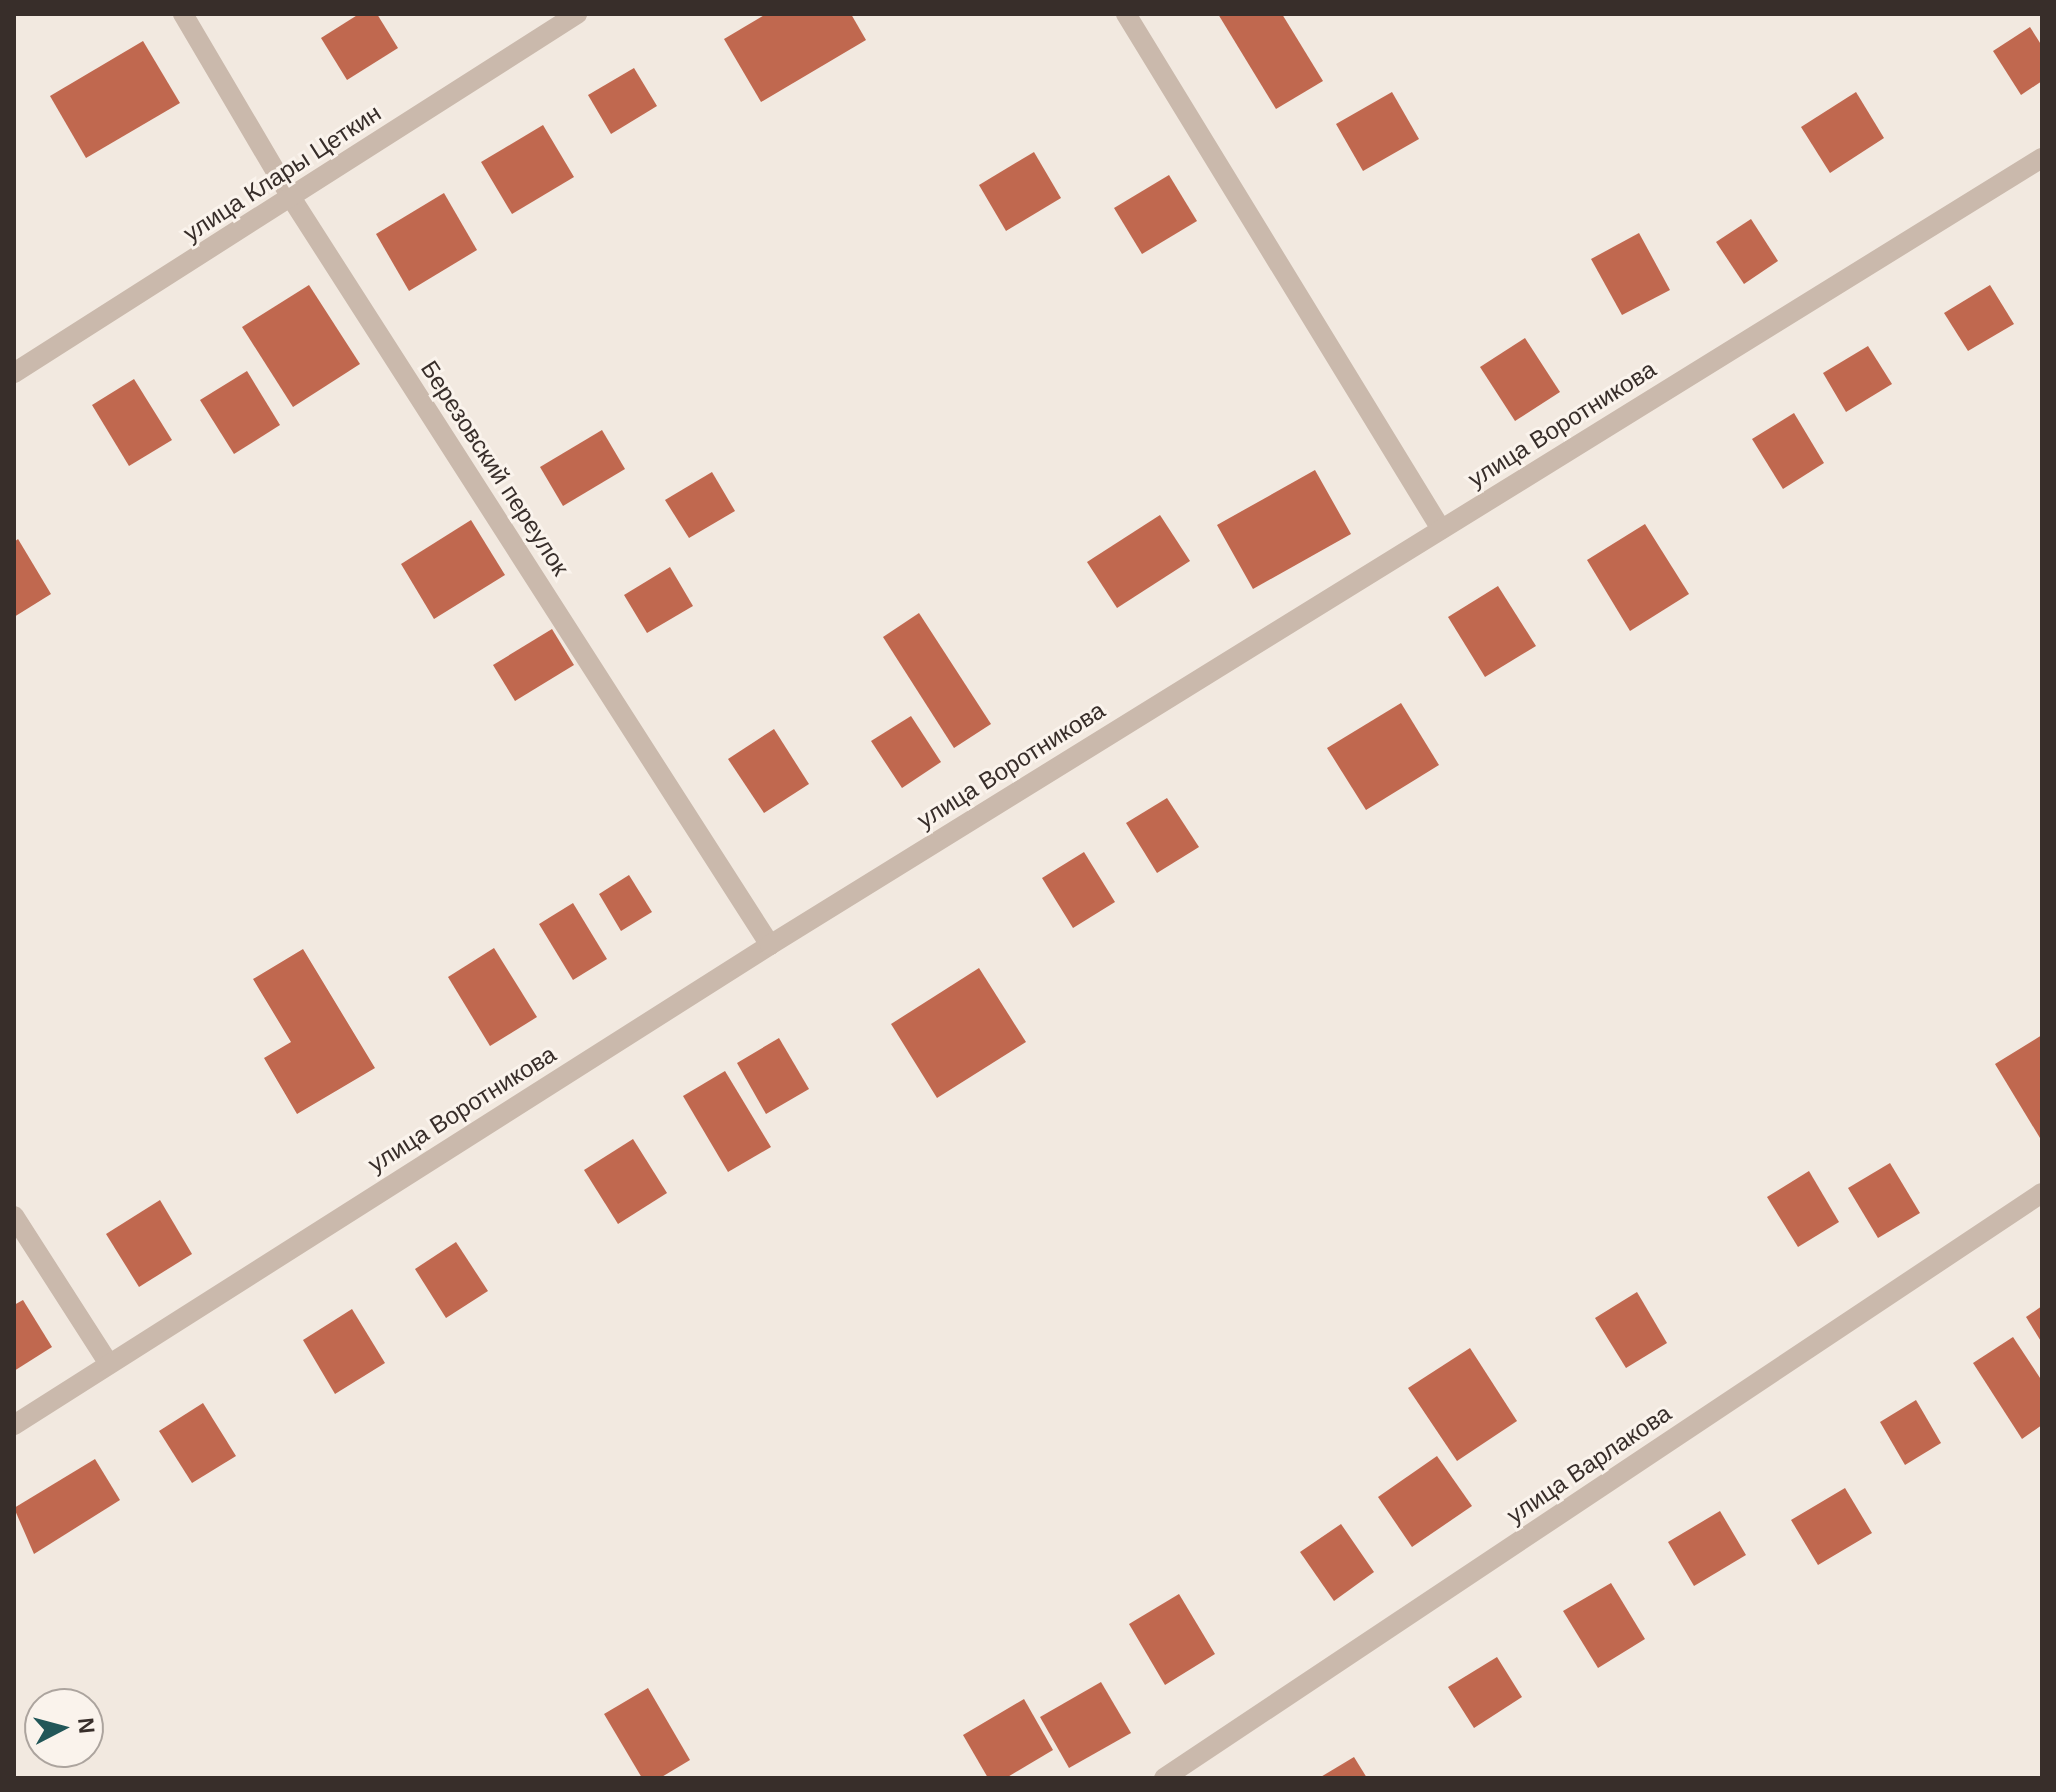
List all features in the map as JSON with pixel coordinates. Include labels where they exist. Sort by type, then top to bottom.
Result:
[{"type":"street","name":"Березовский переулок","points":[[183,14],[292,199],[770,945]]},
{"type":"street","name":"улица Клары Цеткин","points":[[14,373],[292,199],[577,14]]},
{"type":"street","points":[[1126,14],[1441,529]]},
{"type":"street","name":"улица Воротникова","points":[[14,1425],[770,945],[2042,158]]},
{"type":"street","name":"улица Варлакова","points":[[1164,1778],[2042,1193]]},
{"type":"street","points":[[14,1216],[109,1364]]},
{"type":"building","points":[[359,14],[377,14],[398,48],[347,80],[321,38]]},
{"type":"building","points":[[766,14],[851,14],[866,40],[761,102],[724,39]]},
{"type":"building","points":[[1218,14],[1282,14],[1323,81],[1276,109]]},
{"type":"building","points":[[2030,27],[2042,46],[2042,81],[2021,95],[1993,51]]},
{"type":"building","points":[[143,41],[180,103],[86,158],[50,96]]},
{"type":"building","points":[[634,68],[657,106],[611,134],[588,95]]},
{"type":"building","points":[[1392,92],[1419,139],[1363,171],[1336,124]]},
{"type":"building","points":[[1856,92],[1884,138],[1830,173],[1801,127]]},
{"type":"building","points":[[543,125],[574,177],[512,214],[481,162]]},
{"type":"building","points":[[1034,152],[1061,198],[1006,231],[979,185]]},
{"type":"building","points":[[1169,175],[1197,221],[1142,254],[1114,208]]},
{"type":"building","points":[[444,193],[477,250],[409,291],[376,234]]},
{"type":"building","points":[[1751,219],[1778,261],[1744,284],[1716,242]]},
{"type":"building","points":[[1639,233],[1670,290],[1622,315],[1591,259]]},
{"type":"building","points":[[309,285],[360,364],[293,407],[242,327]]},
{"type":"building","points":[[1990,285],[2014,324],[1968,351],[1944,313]]},
{"type":"building","points":[[1525,338],[1560,392],[1515,421],[1480,367]]},
{"type":"building","points":[[1868,346],[1892,384],[1846,412],[1823,373]]},
{"type":"building","points":[[247,371],[280,425],[234,454],[200,400]]},
{"type":"building","points":[[134,379],[172,440],[129,466],[92,405]]},
{"type":"building","points":[[1794,413],[1824,463],[1783,489],[1752,439]]},
{"type":"building","points":[[602,430],[625,469],[563,506],[540,467]]},
{"type":"building","points":[[1315,470],[1351,534],[1253,589],[1217,525]]},
{"type":"building","points":[[712,472],[735,511],[689,538],[665,500]]},
{"type":"building","points":[[1160,515],[1190,561],[1117,608],[1087,562]]},
{"type":"building","points":[[471,520],[505,575],[434,619],[401,564]]},
{"type":"building","points":[[1645,524],[1689,594],[1630,631],[1587,560]]},
{"type":"building","points":[[18,539],[51,594],[14,617],[14,542]]},
{"type":"building","points":[[670,567],[693,606],[647,633],[624,595]]},
{"type":"building","points":[[1498,586],[1536,646],[1485,677],[1448,617]]},
{"type":"building","points":[[919,613],[991,724],[954,748],[883,637]]},
{"type":"building","points":[[552,629],[574,665],[515,701],[493,665]]},
{"type":"building","points":[[1401,703],[1439,765],[1366,810],[1327,748]]},
{"type":"building","points":[[911,716],[941,762],[902,788],[871,741]]},
{"type":"building","points":[[774,729],[809,784],[764,813],[728,759]]},
{"type":"building","points":[[1167,798],[1199,847],[1157,873],[1126,823]]},
{"type":"building","points":[[1084,852],[1115,902],[1073,928],[1042,878]]},
{"type":"building","points":[[629,875],[652,912],[621,931],[599,894]]},
{"type":"building","points":[[573,903],[607,959],[573,980],[539,924]]},
{"type":"building","points":[[494,948],[537,1017],[490,1046],[448,977]]},
{"type":"building","points":[[303,949],[375,1068],[297,1114],[264,1058],[291,1042],[253,979]]},
{"type":"building","points":[[979,968],[1026,1042],[937,1098],[891,1024]]},
{"type":"building","points":[[2042,1035],[2042,1137],[2040,1138],[1995,1064]]},
{"type":"building","points":[[779,1038],[809,1089],[766,1114],[737,1063]]},
{"type":"building","points":[[725,1071],[771,1147],[728,1172],[683,1096]]},
{"type":"building","points":[[633,1139],[667,1193],[618,1224],[584,1170]]},
{"type":"building","points":[[1890,1163],[1920,1213],[1878,1238],[1848,1188]]},
{"type":"building","points":[[1809,1171],[1839,1222],[1798,1247],[1767,1197]]},
{"type":"building","points":[[160,1200],[192,1254],[139,1287],[106,1234]]},
{"type":"building","points":[[456,1242],[488,1291],[446,1318],[415,1269]]},
{"type":"building","points":[[1637,1292],[1667,1343],[1626,1368],[1595,1318]]},
{"type":"building","points":[[23,1300],[52,1347],[14,1371],[14,1305]]},
{"type":"building","points":[[2042,1306],[2042,1343],[2026,1317]]},
{"type":"building","points":[[352,1309],[385,1363],[335,1394],[303,1340]]},
{"type":"building","points":[[2013,1337],[2042,1381],[2042,1425],[2022,1439],[1973,1363]]},
{"type":"building","points":[[1470,1348],[1517,1421],[1457,1461],[1408,1388]]},
{"type":"building","points":[[1916,1400],[1941,1443],[1905,1465],[1880,1422]]},
{"type":"building","points":[[203,1403],[236,1456],[192,1483],[159,1431]]},
{"type":"building","points":[[1437,1456],[1472,1506],[1412,1547],[1378,1497]]},
{"type":"building","points":[[95,1459],[120,1500],[34,1554],[14,1508]]},
{"type":"building","points":[[1845,1488],[1872,1533],[1818,1565],[1791,1520]]},
{"type":"building","points":[[1720,1511],[1746,1555],[1694,1586],[1668,1542]]},
{"type":"building","points":[[1341,1524],[1374,1572],[1334,1601],[1300,1552]]},
{"type":"building","points":[[1611,1583],[1645,1639],[1598,1668],[1563,1611]]},
{"type":"building","points":[[1179,1594],[1215,1654],[1165,1685],[1129,1624]]},
{"type":"building","points":[[1497,1657],[1522,1697],[1474,1728],[1448,1687]]},
{"type":"building","points":[[1101,1682],[1131,1733],[1069,1768],[1040,1717]]},
{"type":"building","points":[[648,1688],[690,1760],[660,1778],[642,1778],[604,1714]]},
{"type":"building","points":[[1024,1699],[1053,1750],[1006,1778],[988,1778],[963,1735]]},
{"type":"building","points":[[1354,1757],[1367,1778],[1319,1778]]}]
